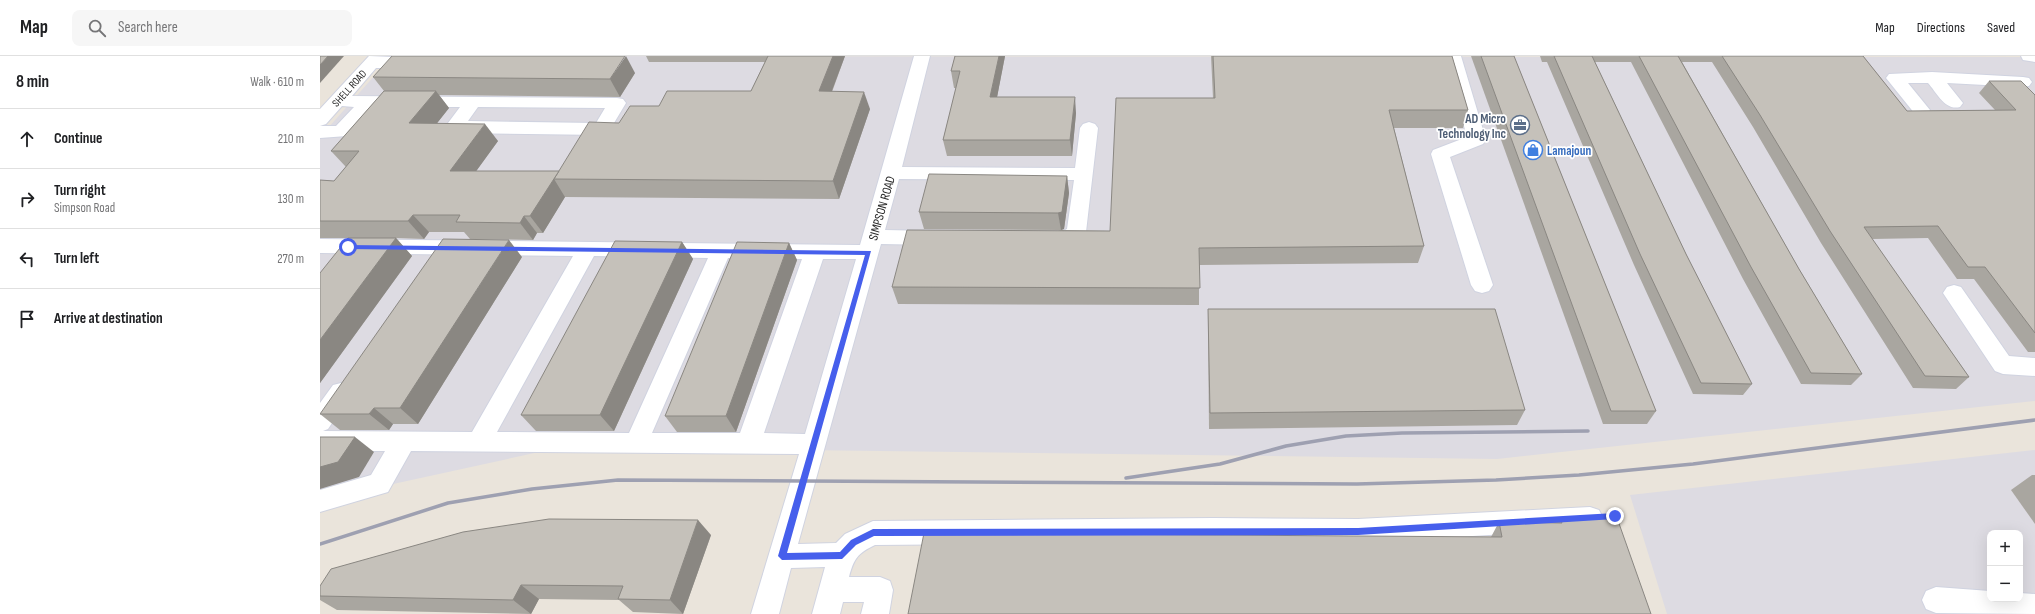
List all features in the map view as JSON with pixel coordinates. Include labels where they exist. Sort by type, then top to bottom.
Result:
[{"type":"street","name":"SIMPSON ROAD","points":[[765,614],[871,245],[922,56]]},
{"type":"street","points":[[1454,56],[1477,140],[1440,154],[1482,285]]},
{"type":"street","points":[[2029,56],[2035,57]]},
{"type":"street","points":[[375,60],[435,63]]},
{"type":"street","name":"SHELL ROAD","points":[[320,120],[375,60]]},
{"type":"street","points":[[2008,66],[2035,95]]},
{"type":"street","points":[[1921,110],[1895,78],[1932,77],[1981,81],[2023,82]]},
{"type":"street","points":[[1932,77],[1954,103]]},
{"type":"street","points":[[337,101],[617,103],[602,129],[454,128],[473,102]]},
{"type":"street","points":[[320,132],[342,132],[368,101]]},
{"type":"street","points":[[1035,239],[1066,239],[1076,232],[1089,128]]},
{"type":"street","points":[[891,173],[1084,174]]},
{"type":"street","points":[[320,246],[815,252],[950,238]]},
{"type":"street","points":[[334,264],[348,247]]},
{"type":"street","points":[[428,267],[441,248]]},
{"type":"street","points":[[479,442],[587,250]]},
{"type":"street","points":[[636,443],[721,251]]},
{"type":"street","points":[[748,444],[815,252]]},
{"type":"street","points":[[1954,294],[2004,365],[2035,367]]},
{"type":"street","points":[[320,422],[351,377]]},
{"type":"street","points":[[320,441],[814,444]]},
{"type":"street","points":[[320,501],[379,484],[404,441]]},
{"type":"street","points":[[826,614],[842,555],[854,542],[873,533],[1358,531],[1615,516]]},
{"type":"street","points":[[782,556],[842,555]]},
{"type":"street","points":[[833,589],[880,590],[875,614]]},
{"type":"street","points":[[1936,600],[2035,607]]},
{"type":"shaded area","points":[[392,56],[2035,57],[2035,401],[1497,459],[562,447],[384,486],[320,504],[320,137]]},
{"type":"shaded area","points":[[2035,450],[2035,614],[1667,614],[1630,495]]},
{"type":"building","points":[[320,56],[328,56],[320,65]]},
{"type":"building","points":[[392,56],[625,56],[610,79],[373,77]]},
{"type":"building","points":[[768,56],[833,56],[819,91],[864,92],[833,181],[554,179],[589,122],[619,123],[630,106],[659,106],[667,91],[751,91]]},
{"type":"building","points":[[955,56],[999,56],[990,97],[1075,97],[1070,140],[943,140],[960,71],[951,71]]},
{"type":"building","points":[[1213,56],[1452,56],[1468,110],[1389,110],[1424,246],[1199,248],[1200,288],[892,287],[907,230],[1110,231],[1116,98],[1215,98]]},
{"type":"building","points":[[1481,56],[1514,56],[1656,411],[1611,411]]},
{"type":"building","points":[[1554,56],[1592,56],[1686,254],[1752,384],[1701,383],[1640,254]]},
{"type":"building","points":[[1639,56],[1678,56],[1799,269],[1862,374],[1811,373],[1751,267]]},
{"type":"building","points":[[1722,56],[1863,56],[1907,111],[2016,110],[1989,81],[2021,81],[2035,95],[2035,333],[1985,267],[1968,267],[1938,226],[1864,227],[1969,377],[1925,376],[1830,231],[1760,115]]},
{"type":"building","points":[[384,91],[436,91],[409,123],[485,124],[450,171],[559,171],[530,216],[524,216],[520,223],[456,222],[460,215],[413,215],[408,221],[320,221],[320,180],[334,181],[359,151],[331,151]]},
{"type":"building","points":[[929,174],[1067,176],[1062,212],[919,212]]},
{"type":"building","points":[[348,238],[396,238],[320,340],[320,273]]},
{"type":"building","points":[[443,239],[509,240],[400,408],[374,408],[369,414],[320,414]]},
{"type":"building","points":[[615,241],[682,242],[600,415],[521,415]]},
{"type":"building","points":[[737,242],[789,243],[726,416],[665,416]]},
{"type":"building","points":[[1208,309],[1495,309],[1525,410],[1210,413]]},
{"type":"building","points":[[320,437],[355,437],[338,462],[320,467]]},
{"type":"building","points":[[1616,515],[1651,614],[908,614],[924,533],[1502,537],[1499,522],[1562,523],[1560,518]]},
{"type":"building","points":[[549,519],[698,520],[670,600],[618,599],[623,586],[521,585],[513,600],[320,596],[320,586],[331,569],[463,532]]},
{"type":"railway","points":[[320,544],[448,503],[532,489],[618,480],[1357,484],[1496,480],[1579,475],[1693,464],[2035,420]]},
{"type":"railway","points":[[1126,478],[1220,464],[1286,446],[1346,436],[1402,433],[1588,431]]},
{"type":"place","name":"AD Micro Technology Inc","points":[[1520,125]]},
{"type":"place","name":"Lamajoun","points":[[1533,150]]},
{"type":"route","points":[[348,247],[868,252],[782,556],[842,555],[854,542],[873,533],[1012,533],[1213,530],[1358,531],[1615,516]]}]
